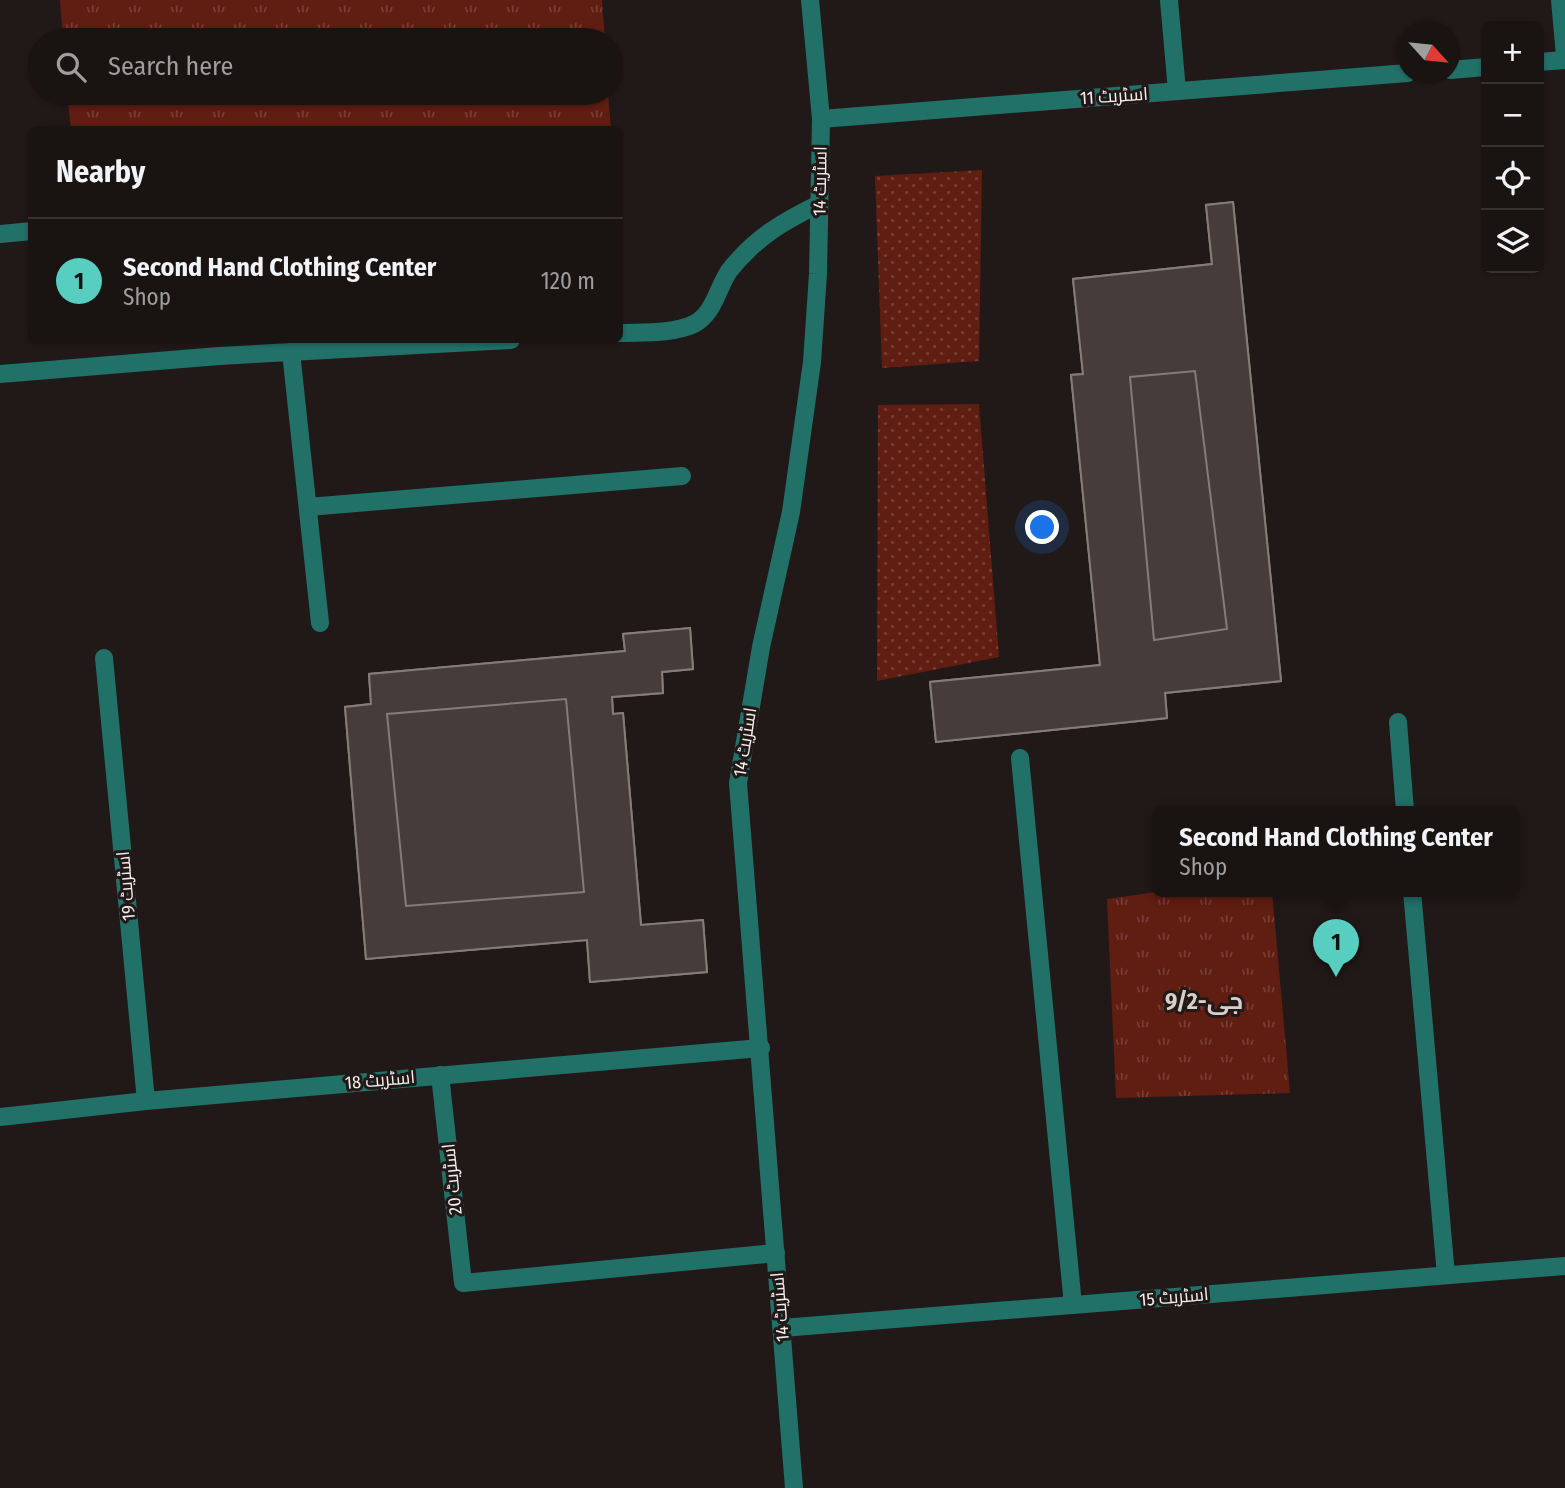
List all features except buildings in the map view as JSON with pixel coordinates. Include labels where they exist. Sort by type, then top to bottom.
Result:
[{"type":"street","name":"اسٹریٹ 14","points":[[794,1488],[738,783],[761,647],[791,512],[812,362],[818,274],[821,119],[810,0]]},
{"type":"street","points":[[1170,0],[1177,91]]},
{"type":"street","points":[[1544,61],[1565,58],[1560,0]]},
{"type":"street","points":[[1460,68],[1481,67]]},
{"type":"street","name":"اسٹریٹ 11","points":[[821,119],[1397,74]]},
{"type":"street","points":[[623,333],[677,330],[697,323],[719,295],[727,275],[746,251],[771,229],[819,204]]},
{"type":"street","points":[[0,234],[28,231]]},
{"type":"street","points":[[0,374],[291,352],[456,343]]},
{"type":"street","points":[[291,352],[320,623]]},
{"type":"street","points":[[308,506],[682,476]]},
{"type":"street","name":"اسٹریٹ 19","points":[[105,664],[146,1101]]},
{"type":"street","points":[[1398,722],[1405,806]]},
{"type":"street","points":[[1020,758],[1073,1305]]},
{"type":"street","points":[[1413,897],[1446,1275]]},
{"type":"street","name":"اسٹریٹ 18","points":[[0,1117],[146,1101],[761,1048]]},
{"type":"street","name":"اسٹریٹ 20","points":[[440,1075],[463,1283],[776,1253]]},
{"type":"street","name":"اسٹریٹ 15","points":[[782,1328],[1565,1266]]},
{"type":"green space","points":[[60,0],[602,0],[604,28],[62,28]]},
{"type":"green space","points":[[68,105],[609,105],[611,126],[71,126]]},
{"type":"green space","points":[[982,170],[979,361],[882,368],[875,176]]},
{"type":"green space","points":[[979,404],[999,657],[877,681],[878,405]]},
{"type":"green space","points":[[1152,893],[1152,897],[1273,897],[1290,1093],[1116,1098],[1107,899]]},
{"type":"place","name":"Second Hand Clothing Center","points":[[1336,977]]},
{"type":"district","name":"جی-9/2","points":[[1204,1001]]}]
